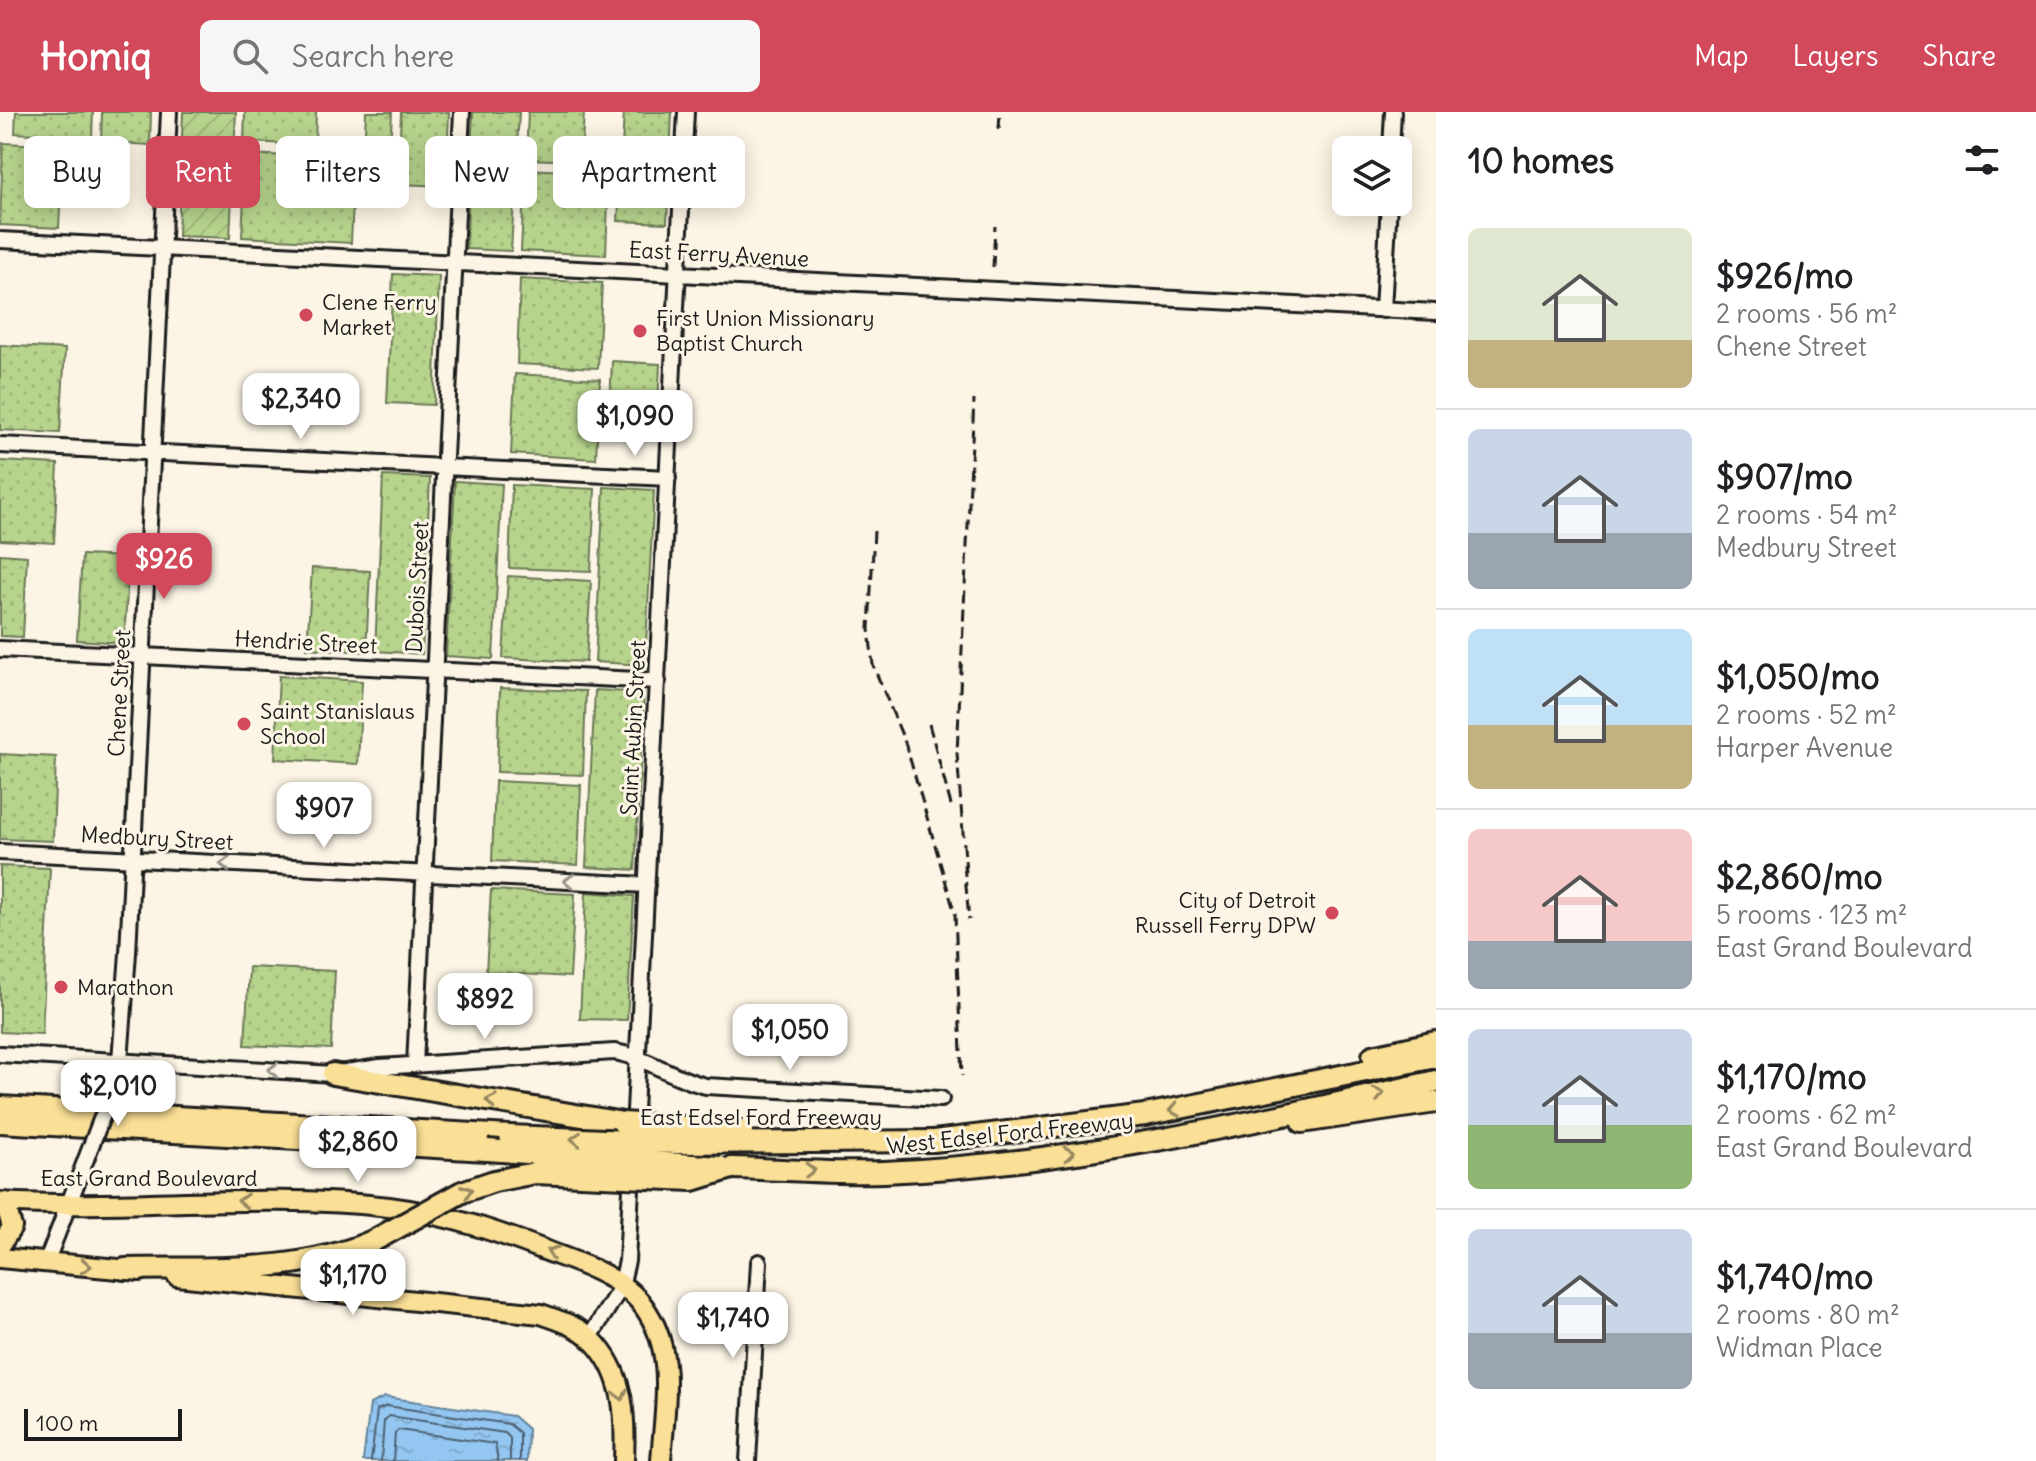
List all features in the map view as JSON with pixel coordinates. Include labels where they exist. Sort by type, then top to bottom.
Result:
[{"type":"highway","points":[[1258,1094],[1309,1071],[1436,1042]]},
{"type":"highway","name":"East Edsel Ford Freeway","points":[[0,1107],[676,1143],[934,1141],[1063,1128],[1258,1094],[1436,1057]]},
{"type":"highway","points":[[333,1074],[623,1123],[934,1141]]},
{"type":"highway","name":"West Edsel Ford Freeway","points":[[0,1122],[487,1150],[732,1168],[882,1172],[1060,1155],[1275,1118],[1436,1081]]},
{"type":"highway","points":[[1275,1118],[1323,1121],[1436,1102]]},
{"type":"highway","points":[[125,1269],[306,1263],[339,1256],[462,1192],[535,1173],[591,1173],[693,1180],[732,1168]]},
{"type":"main road","name":"East Grand Boulevard","points":[[2,1202],[69,1205],[197,1200],[390,1207],[479,1225],[598,1271],[648,1311],[660,1336],[666,1362],[661,1461]]},
{"type":"main road","points":[[0,1246],[12,1227],[2,1202]]},
{"type":"main road","points":[[0,1258],[125,1269],[360,1297],[498,1307],[541,1314],[590,1337],[608,1364],[623,1398],[624,1461]]},
{"type":"street","name":"Chene Street","points":[[46,1263],[115,1083],[120,1061],[169,112]]},
{"type":"street","name":"Dubois Street","points":[[415,1065],[462,112]]},
{"type":"street","name":"Saint Aubin Street","points":[[590,1337],[621,1287],[627,1261],[686,112]]},
{"type":"street","points":[[1392,136],[1393,112]]},
{"type":"street","points":[[1383,310],[1388,216]]},
{"type":"street","name":"East Ferry Avenue","points":[[0,240],[1436,312]]},
{"type":"street","points":[[0,445],[668,478]]},
{"type":"street","name":"Hendrie Street","points":[[0,649],[658,681]]},
{"type":"street","name":"Medbury Street","points":[[0,852],[647,885]]},
{"type":"street","points":[[0,1054],[333,1074],[415,1065],[614,1052],[638,1056],[691,1083],[706,1086],[941,1099]]},
{"type":"street","points":[[748,1461],[759,1262]]},
{"type":"green space","points":[[16,112],[93,112],[92,136],[15,133]]},
{"type":"green space","points":[[102,112],[151,112],[150,136],[146,136],[146,145],[130,144],[130,136],[101,136]]},
{"type":"green space","points":[[183,112],[236,112],[235,136],[182,136]]},
{"type":"green space","points":[[245,112],[316,112],[315,136],[276,136],[276,143],[260,143],[260,136],[244,136]]},
{"type":"green space","points":[[366,112],[392,112],[391,136],[365,136]]},
{"type":"green space","points":[[401,112],[449,112],[448,136],[425,136],[425,185],[409,184],[409,136],[400,136]]},
{"type":"green space","points":[[473,112],[519,112],[518,136],[472,136]]},
{"type":"green space","points":[[528,112],[584,112],[583,136],[553,136],[553,160],[537,159],[537,136],[527,136]]},
{"type":"green space","points":[[624,112],[672,112],[671,136],[623,136]]},
{"type":"green space","points":[[3,143],[24,144],[24,208],[60,208],[59,228],[0,225]]},
{"type":"green space","points":[[260,155],[276,155],[276,208],[353,208],[351,243],[242,237],[243,208],[260,208]]},
{"type":"green space","points":[[537,170],[553,170],[553,208],[608,208],[606,255],[521,251],[523,208],[537,208]]},
{"type":"green space","points":[[179,208],[231,208],[230,238],[178,236]]},
{"type":"green space","points":[[468,208],[513,208],[511,251],[466,249]]},
{"type":"green space","points":[[619,208],[668,208],[667,223],[618,221]]},
{"type":"green space","points":[[393,274],[439,276],[434,405],[387,403]]},
{"type":"green space","points":[[520,279],[602,283],[598,368],[517,364]]},
{"type":"green space","points":[[0,345],[65,349],[60,433],[0,430]]},
{"type":"green space","points":[[612,361],[660,364],[658,406],[610,403]]},
{"type":"green space","points":[[515,374],[600,379],[596,459],[511,454]]},
{"type":"green space","points":[[0,461],[58,464],[54,543],[0,540]]},
{"type":"green space","points":[[383,476],[430,478],[422,654],[375,651]]},
{"type":"green space","points":[[455,481],[502,484],[493,659],[446,656]]},
{"type":"green space","points":[[512,485],[595,489],[591,571],[509,568]]},
{"type":"green space","points":[[604,487],[654,490],[645,665],[595,662]]},
{"type":"green space","points":[[0,554],[27,556],[23,637],[0,636]]},
{"type":"green space","points":[[82,555],[129,557],[124,643],[77,640]]},
{"type":"green space","points":[[312,568],[370,571],[366,652],[307,648]]},
{"type":"green space","points":[[508,576],[591,581],[586,662],[503,658]]},
{"type":"green space","points":[[279,676],[362,681],[358,764],[275,759]]},
{"type":"green space","points":[[500,688],[586,691],[583,775],[497,772]]},
{"type":"green space","points":[[595,690],[644,693],[635,870],[586,867]]},
{"type":"green space","points":[[0,754],[56,757],[53,841],[0,839]]},
{"type":"green space","points":[[495,781],[581,785],[578,865],[492,861]]},
{"type":"green space","points":[[0,866],[50,868],[42,1034],[0,1032]]},
{"type":"green space","points":[[491,890],[575,894],[570,977],[486,972]]},
{"type":"green space","points":[[586,892],[634,896],[627,1020],[580,1019]]},
{"type":"green space","points":[[249,967],[335,971],[331,1049],[245,1045]]},
{"type":"water","points":[[385,1397],[513,1416],[528,1429],[527,1461],[363,1461],[370,1404]]},
{"type":"railway","points":[[999,129],[1000,112]]},
{"type":"railway","points":[[993,267],[995,226]]},
{"type":"railway","points":[[966,872],[957,753],[974,400]]},
{"type":"railway","points":[[874,531],[869,629],[873,665],[906,745],[955,914],[962,1076]]},
{"type":"railway","points":[[929,724],[951,805]]},
{"type":"railway","points":[[964,864],[969,920]]},
{"type":"place","name":"Clene Ferry Market","points":[[306,315]]},
{"type":"place","name":"First Union Missionary Baptist Church","points":[[640,331]]},
{"type":"place","name":"Saint Stanislaus School","points":[[244,724]]},
{"type":"place","name":"City of Detroit Russell Ferry DPW","points":[[1332,913]]},
{"type":"place","name":"Marathon","points":[[61,987]]}]
